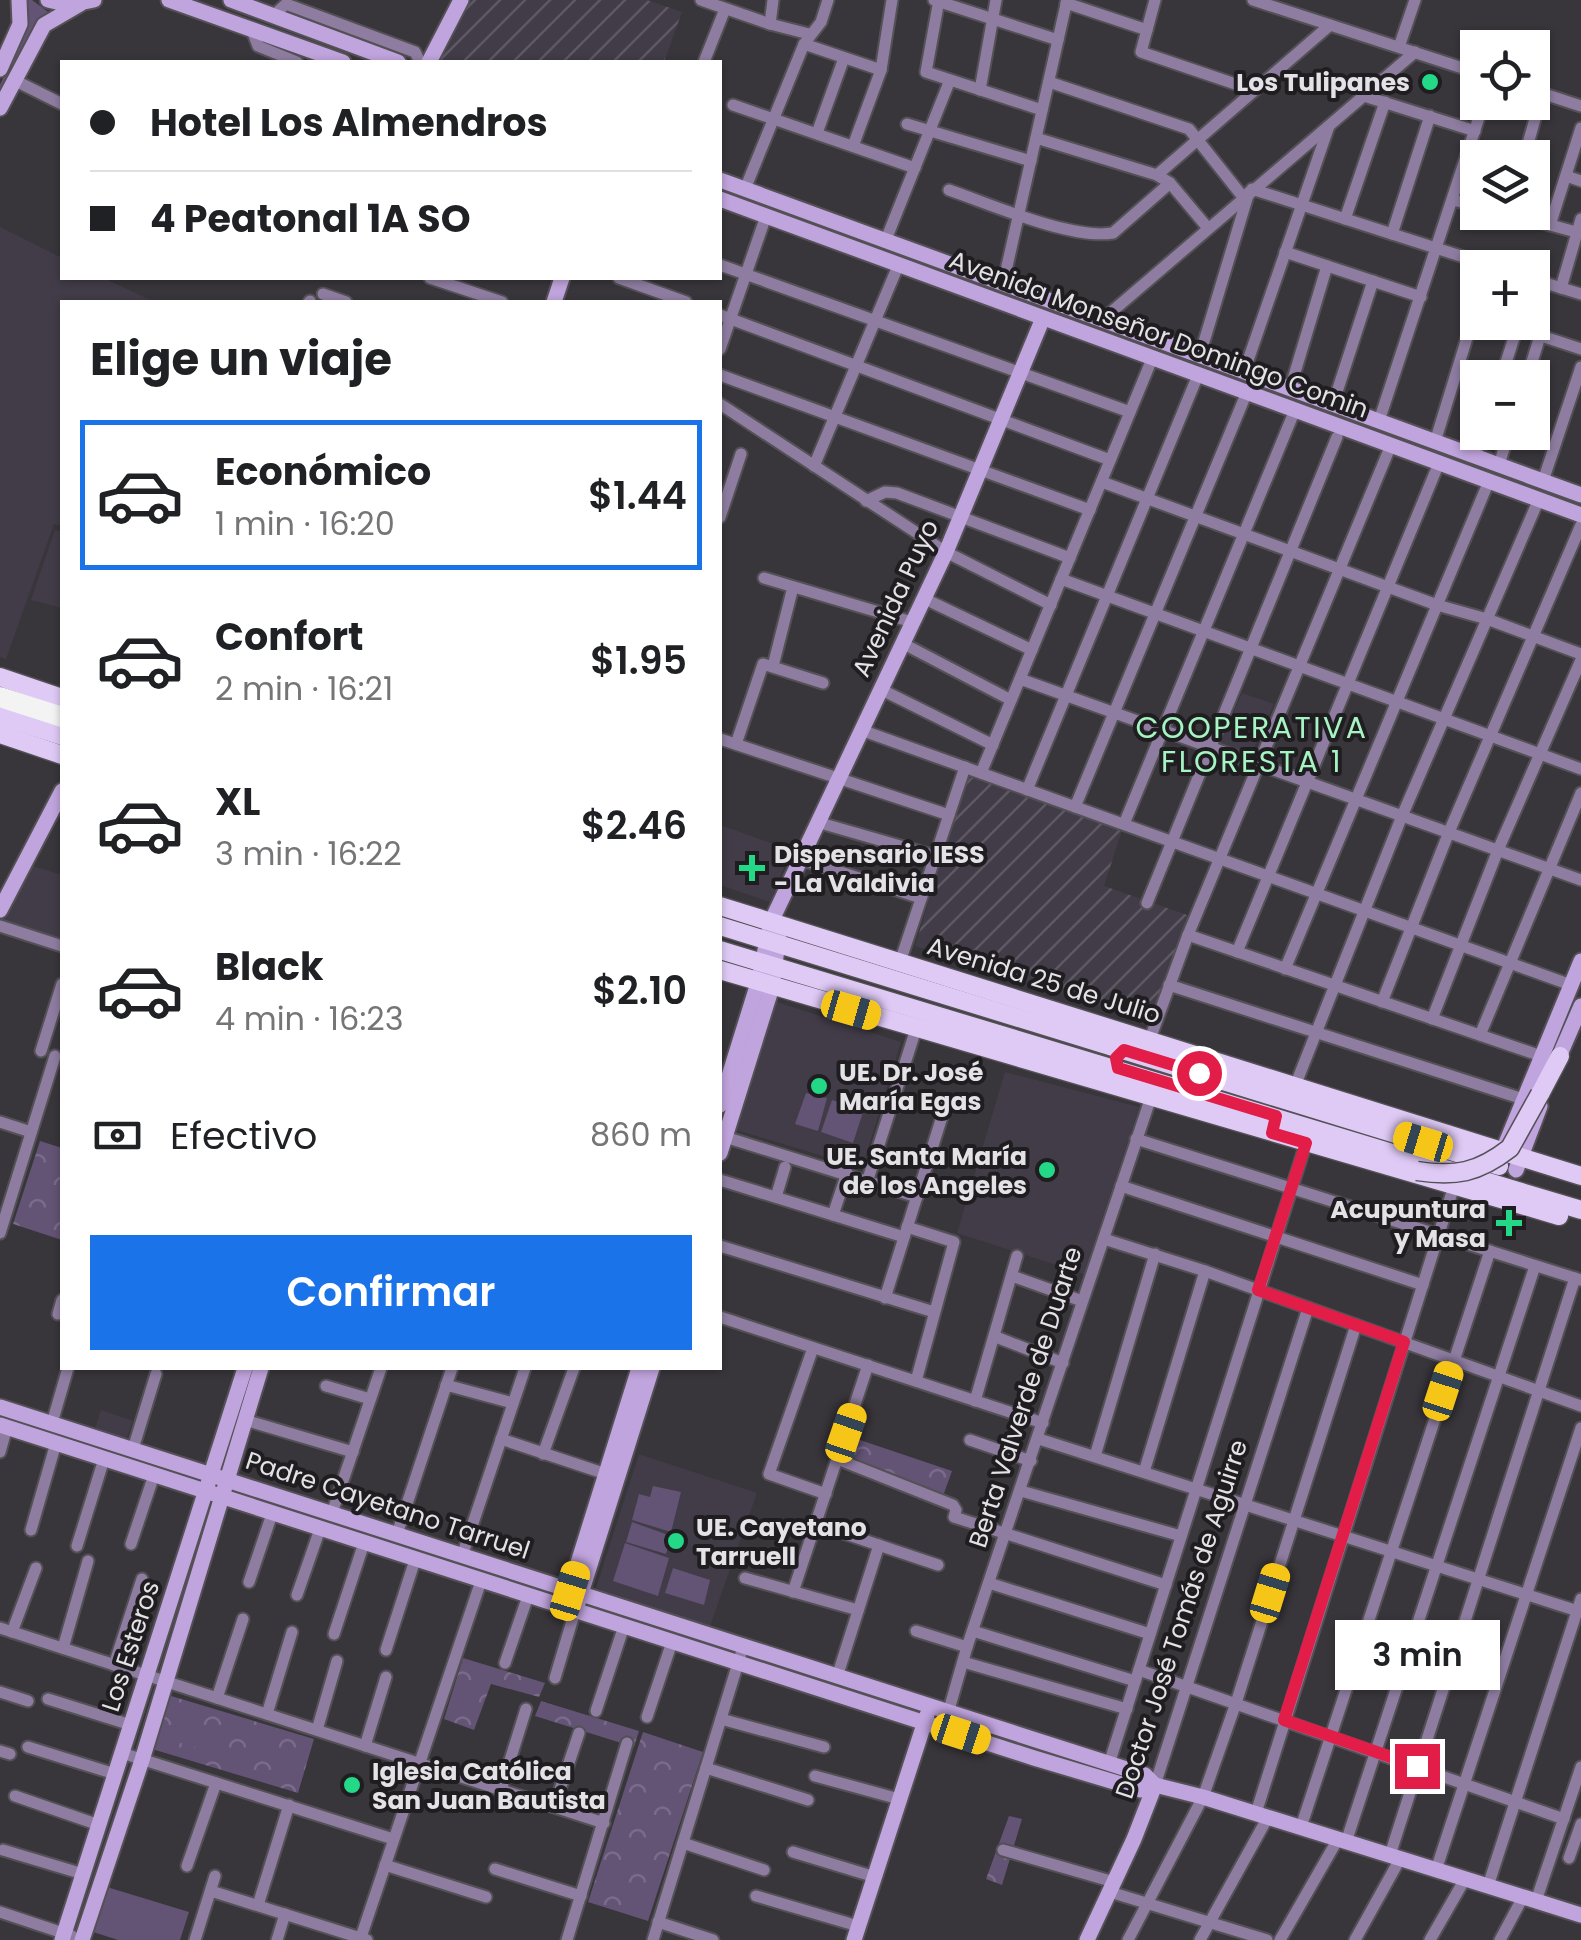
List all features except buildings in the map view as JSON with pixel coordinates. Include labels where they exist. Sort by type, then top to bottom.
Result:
[{"type":"highway","points":[[0,697],[60,716]]},
{"type":"main road","points":[[0,677],[60,697]]},
{"type":"main road","points":[[0,716],[60,735]]},
{"type":"main road","points":[[0,732],[60,754]]},
{"type":"main road","name":"Avenida 25 de Julio","points":[[722,907],[1294,1086],[1581,1189]]},
{"type":"main road","name":"Avenida 25 de Julio","points":[[722,927],[1035,1024],[1509,1162],[1581,1176]]},
{"type":"main road","points":[[722,951],[767,975],[916,1029],[1150,1098],[1274,1125],[1581,1210]]},
{"type":"main road","points":[[722,970],[767,975],[1118,1068],[1274,1125],[1306,1143],[1581,1222]]},
{"type":"main road","points":[[1028,1043],[1036,1034],[1035,1024]]},
{"type":"main road","points":[[1118,1068],[1116,1058],[1124,1050]]},
{"type":"main road","points":[[1388,1167],[1457,1175],[1509,1150],[1550,1056]]},
{"type":"street","points":[[0,70],[20,24],[19,0]]},
{"type":"street","points":[[48,0],[90,1]]},
{"type":"street","points":[[170,0],[337,60]]},
{"type":"street","points":[[231,0],[393,60]]},
{"type":"street","points":[[430,60],[461,0]]},
{"type":"street","points":[[701,0],[880,70]]},
{"type":"street","points":[[770,24],[773,0]]},
{"type":"street","points":[[745,189],[807,39],[821,22],[828,0]]},
{"type":"street","points":[[853,146],[880,70],[892,0]]},
{"type":"street","points":[[1042,110],[926,72],[937,0],[1058,40]]},
{"type":"street","points":[[980,90],[996,0]]},
{"type":"street","points":[[1155,0],[1141,52],[1253,90]]},
{"type":"street","points":[[1252,0],[1460,67]]},
{"type":"street","points":[[1400,48],[1414,0]]},
{"type":"street","points":[[0,108],[44,24],[90,1]]},
{"type":"street","points":[[1003,284],[1067,2],[1147,30]]},
{"type":"street","points":[[273,16],[286,4],[416,52],[419,60]]},
{"type":"street","points":[[705,60],[725,9]]},
{"type":"street","points":[[1157,175],[1330,25]]},
{"type":"street","points":[[252,30],[258,46],[290,60]]},
{"type":"street","points":[[1102,320],[1414,52]]},
{"type":"street","points":[[817,133],[844,58]]},
{"type":"street","points":[[14,80],[60,103]]},
{"type":"street","points":[[886,242],[950,80]]},
{"type":"street","points":[[1048,82],[1188,129],[1248,193],[1302,205],[1460,256]]},
{"type":"street","points":[[1364,96],[1475,131]]},
{"type":"street","points":[[1550,96],[1581,106]]},
{"type":"street","points":[[1345,219],[1386,102]]},
{"type":"street","points":[[733,104],[915,168]]},
{"type":"street","points":[[1392,234],[1430,116]]},
{"type":"street","points":[[1379,421],[1478,120]]},
{"type":"street","points":[[907,124],[1031,161]]},
{"type":"street","points":[[1244,372],[1330,124]]},
{"type":"street","points":[[1576,232],[1550,225],[1566,176],[1576,163],[1581,128]]},
{"type":"street","points":[[1036,138],[1157,175],[1170,183],[1207,228]]},
{"type":"street","points":[[1566,176],[1581,180]]},
{"type":"street","name":"Avenida Monseñor Domingo Comin","points":[[722,181],[1581,495]]},
{"type":"street","points":[[949,190],[1068,230],[1113,234],[1170,183]]},
{"type":"street","points":[[1200,355],[1248,193]]},
{"type":"street","points":[[1452,200],[1460,202]]},
{"type":"street","name":"Avenida Monseñor Domingo Comin","points":[[722,201],[1581,515]]},
{"type":"street","points":[[766,216],[746,274],[725,317],[1110,460]]},
{"type":"street","points":[[1561,288],[1581,219]]},
{"type":"street","points":[[1285,252],[1421,297]]},
{"type":"street","points":[[722,265],[1130,412]]},
{"type":"street","points":[[814,466],[898,266]]},
{"type":"street","points":[[1290,389],[1327,266]]},
{"type":"street","points":[[436,280],[496,300]]},
{"type":"street","points":[[624,280],[680,300]]},
{"type":"street","points":[[1334,404],[1373,281]]},
{"type":"street","points":[[1550,284],[1581,294]]},
{"type":"street","points":[[323,294],[340,300]]},
{"type":"street","name":"Avenida Puyo","points":[[722,1145],[767,975],[783,895],[946,552],[1043,318]]},
{"type":"street","points":[[1550,339],[1581,350]]},
{"type":"street","points":[[1435,442],[1466,340]]},
{"type":"street","points":[[981,773],[1152,359]]},
{"type":"street","points":[[1543,481],[1581,368]]},
{"type":"street","points":[[1027,790],[1198,375]]},
{"type":"street","points":[[722,376],[1090,510]]},
{"type":"street","points":[[1075,807],[1246,392]]},
{"type":"street","points":[[722,405],[946,552],[1051,605]]},
{"type":"street","points":[[1124,824],[1295,410]]},
{"type":"street","points":[[1147,902],[1337,436]]},
{"type":"street","points":[[1150,1039],[1188,935],[1391,445]]},
{"type":"street","points":[[1475,456],[1477,450]]},
{"type":"street","points":[[1499,465],[1504,450]]},
{"type":"street","points":[[722,511],[741,454]]},
{"type":"street","points":[[1237,952],[1439,463]]},
{"type":"street","points":[[1286,969],[1489,481]]},
{"type":"street","points":[[1102,482],[1437,606],[1536,636],[1581,657],[1498,850],[1432,1019]]},
{"type":"street","points":[[866,501],[885,492],[896,493],[1070,558]]},
{"type":"street","points":[[1294,1086],[1402,816],[1539,500]]},
{"type":"street","points":[[1382,1002],[1581,524]]},
{"type":"street","points":[[764,578],[912,622]]},
{"type":"street","points":[[1061,580],[1581,769]]},
{"type":"street","points":[[773,666],[794,587]]},
{"type":"street","points":[[923,598],[1032,650]]},
{"type":"street","points":[[902,643],[1012,700]]},
{"type":"street","points":[[736,744],[760,666],[773,666],[823,682]]},
{"type":"street","points":[[1020,679],[1581,880]]},
{"type":"street","points":[[880,689],[993,745]]},
{"type":"street","points":[[861,730],[1571,986]]},
{"type":"street","points":[[722,740],[949,815]]},
{"type":"street","points":[[900,962],[965,767]]},
{"type":"street","points":[[1480,1035],[1581,793]]},
{"type":"street","points":[[0,910],[5,890],[60,795]]},
{"type":"street","points":[[818,822],[935,856]]},
{"type":"street","points":[[800,860],[921,898]]},
{"type":"street","points":[[0,926],[60,945]]},
{"type":"street","points":[[1188,935],[1550,1056]]},
{"type":"street","points":[[1509,1162],[1581,962]]},
{"type":"street","name":"Avenida Puyo","points":[[722,1099],[767,975]]},
{"type":"street","points":[[1168,986],[1532,1097],[1509,1162]]},
{"type":"street","points":[[41,1051],[60,990]]},
{"type":"street","points":[[1550,1056],[1581,1006]]},
{"type":"street","points":[[868,1179],[916,1029]]},
{"type":"street","points":[[0,1233],[5,1198],[55,1056]]},
{"type":"street","name":"Berta Valverde de Duarte","points":[[948,1713],[1150,1098]]},
{"type":"street","points":[[885,1298],[946,1104]]},
{"type":"street","points":[[0,1122],[31,1132]]},
{"type":"street","points":[[1136,1140],[1578,1279],[1476,1578],[1417,1766],[1395,1857],[1355,1940]]},
{"type":"street","points":[[1109,1764],[1306,1143]]},
{"type":"street","points":[[722,1145],[847,1172],[917,1196]]},
{"type":"street","points":[[776,1197],[785,1167]]},
{"type":"street","points":[[834,1215],[847,1172]]},
{"type":"street","points":[[722,1181],[834,1215],[954,1242],[916,1382]]},
{"type":"street","points":[[1121,1186],[1423,1284]]},
{"type":"street","points":[[1200,1940],[1262,1815],[1284,1720],[1454,1186]]},
{"type":"street","points":[[1104,1240],[1205,1271],[1581,1406]]},
{"type":"street","points":[[722,1247],[934,1312]]},
{"type":"street","points":[[1301,1828],[1490,1252]]},
{"type":"street","points":[[1095,1456],[1155,1254]]},
{"type":"street","points":[[975,1400],[1017,1256]]},
{"type":"street","points":[[1280,1940],[1342,1840],[1376,1752],[1535,1266]]},
{"type":"street","points":[[1144,1472],[1205,1271]]},
{"type":"street","points":[[1012,1276],[1082,1301]]},
{"type":"street","points":[[58,1314],[60,1307]]},
{"type":"street","name":"Doctor José Tomás de Aguirre","points":[[1087,1940],[1155,1785],[1308,1308]]},
{"type":"street","points":[[722,1318],[1043,1423]]},
{"type":"street","points":[[1128,1940],[1203,1797],[1356,1325]]},
{"type":"street","points":[[996,1338],[1063,1363]]},
{"type":"street","points":[[812,1348],[769,1474],[826,1494]]},
{"type":"street","points":[[793,1592],[868,1365]]},
{"type":"street","points":[[52,1424],[67,1370]]},
{"type":"street","name":"Los Esteros","points":[[63,1937],[147,1675],[213,1495],[245,1370]]},
{"type":"street","name":"Los Esteros","points":[[219,1476],[245,1420],[260,1370]]},
{"type":"street","points":[[332,1513],[379,1370]]},
{"type":"street","points":[[397,1534],[451,1370]]},
{"type":"street","points":[[462,1556],[524,1370]]},
{"type":"street","points":[[544,1454],[573,1370]]},
{"type":"street","points":[[575,1593],[636,1370]]},
{"type":"street","points":[[554,1678],[575,1593],[651,1370]]},
{"type":"street","points":[[133,1449],[156,1374]]},
{"type":"street","points":[[446,1385],[513,1403]]},
{"type":"street","points":[[326,1386],[370,1399]]},
{"type":"street","name":"Padre Cayetano Tarruel","points":[[0,1407],[575,1593],[740,1655],[1140,1790],[1155,1785]]},
{"type":"street","points":[[245,1420],[352,1452]]},
{"type":"street","points":[[0,1452],[4,1426]]},
{"type":"street","name":"Padre Cayetano Tarruel","points":[[4,1426],[672,1642],[837,1677],[927,1715],[948,1713],[1145,1775],[1155,1785],[1581,1916]]},
{"type":"street","points":[[1436,1870],[1581,1428]]},
{"type":"street","points":[[501,1438],[606,1474]]},
{"type":"street","points":[[1038,1438],[1526,1594],[1580,1607],[1488,1886]]},
{"type":"street","points":[[970,1440],[1031,1461]]},
{"type":"street","points":[[31,1530],[56,1443]]},
{"type":"street","points":[[77,1546],[104,1459]]},
{"type":"street","points":[[837,1459],[953,1505],[954,1517],[1166,1585]]},
{"type":"street","points":[[131,1544],[154,1476]]},
{"type":"street","points":[[1021,1491],[1181,1536]]},
{"type":"street","name":"Los Esteros","points":[[83,1940],[142,1760],[213,1495]]},
{"type":"street","points":[[250,1582],[272,1514]]},
{"type":"street","points":[[816,1524],[938,1565]]},
{"type":"street","points":[[297,1595],[320,1529]]},
{"type":"street","points":[[334,1634],[364,1543]]},
{"type":"street","points":[[837,1677],[879,1545]]},
{"type":"street","points":[[386,1650],[415,1560]]},
{"type":"street","points":[[63,1648],[88,1561]]},
{"type":"street","points":[[36,1568],[6,1630],[604,1822]]},
{"type":"street","points":[[746,1578],[858,1610]]},
{"type":"street","points":[[114,1664],[142,1579]]},
{"type":"street","points":[[211,1890],[363,1939],[480,1581]]},
{"type":"street","points":[[989,1583],[1150,1634]]},
{"type":"street","points":[[506,1664],[528,1596]]},
{"type":"street","points":[[217,1698],[243,1619]]},
{"type":"street","points":[[596,1711],[624,1626]]},
{"type":"street","points":[[916,1631],[967,1648]]},
{"type":"street","points":[[973,1631],[1186,1686],[1516,1800],[1571,1812]]},
{"type":"street","points":[[268,1714],[292,1632]]},
{"type":"street","points":[[646,1718],[672,1642]]},
{"type":"street","points":[[653,1940],[740,1655]]},
{"type":"street","points":[[317,1730],[337,1661]]},
{"type":"street","points":[[963,1662],[1127,1709]]},
{"type":"street","points":[[365,1746],[386,1677]]},
{"type":"street","points":[[0,1692],[28,1701]]},
{"type":"street","points":[[48,1700],[131,1725]]},
{"type":"street","points":[[500,1789],[526,1709]]},
{"type":"street","points":[[756,1896],[856,1933],[927,1715]]},
{"type":"street","points":[[721,1719],[824,1747]]},
{"type":"street","points":[[554,1806],[579,1733]]},
{"type":"street","points":[[567,1940],[626,1744]]},
{"type":"street","points":[[28,1748],[116,1774]]},
{"type":"street","points":[[122,1753],[393,1840]]},
{"type":"street","points":[[1500,1940],[1530,1899],[1552,1853],[1571,1812],[1581,1767]]},
{"type":"street","points":[[706,1768],[808,1800]]},
{"type":"street","points":[[815,1776],[899,1799]]},
{"type":"street","points":[[187,1866],[216,1782]]},
{"type":"street","points":[[15,1796],[99,1825]]},
{"type":"street","points":[[258,1905],[289,1805]]},
{"type":"street","points":[[1552,1853],[1575,1860],[1581,1824]]},
{"type":"street","points":[[683,1843],[764,1870]]},
{"type":"street","points":[[3,1850],[83,1874]]},
{"type":"street","points":[[1003,1850],[1267,1940]]},
{"type":"street","points":[[793,1852],[875,1877]]},
{"type":"street","points":[[386,1866],[486,1897]]},
{"type":"street","points":[[495,1869],[581,1896]]},
{"type":"street","points":[[195,1940],[216,1876]]},
{"type":"street","points":[[1430,1940],[1465,1879]]},
{"type":"street","points":[[0,1912],[63,1937],[83,1940]]},
{"type":"street","points":[[277,1940],[285,1914]]},
{"type":"street","points":[[658,1922],[713,1940]]},
{"type":"shaded area","points":[[467,0],[647,0],[682,12],[665,60],[435,60]]},
{"type":"shaded area","points":[[0,227],[60,257],[60,280],[107,280],[151,300],[60,300],[60,526],[54,524],[6,659],[0,657]]},
{"type":"shaded area","points":[[55,530],[60,531],[60,607],[31,600]]},
{"type":"shaded area","points":[[1242,693],[1274,704],[1251,755],[1220,744]]},
{"type":"shaded area","points":[[967,776],[1122,830],[1104,886],[1190,916],[1150,1022],[915,946]]},
{"type":"shaded area","name":"Dispensario IESS - La Valdivia","points":[[722,826],[791,850],[770,902],[722,886]]},
{"type":"shaded area","points":[[30,865],[60,874],[60,940],[0,921]]},
{"type":"shaded area","name":"UE. Dr. José María Egas","points":[[777,1002],[901,1042],[862,1168],[737,1130]]},
{"type":"shaded area","name":"UE. Santa María de los Angeles","points":[[1005,1072],[1139,1107],[1084,1274],[957,1233]]},
{"type":"shaded area","points":[[101,1410],[133,1421],[125,1442],[94,1431]]},
{"type":"shaded area","name":"UE. Cayetano Tarruell","points":[[639,1454],[757,1493],[710,1626],[596,1588]]},
{"type":"green space","points":[[27,0],[51,14],[34,29],[0,95],[0,85],[28,23]]},
{"type":"green space","points":[[806,1093],[827,1098],[818,1131],[795,1124]]},
{"type":"green space","points":[[832,1100],[864,1109],[853,1143],[821,1132]]},
{"type":"green space","points":[[40,1141],[60,1147],[60,1239],[13,1224]]},
{"type":"green space","points":[[854,1438],[952,1471],[943,1496],[847,1458]]},
{"type":"green space","points":[[653,1486],[681,1492],[671,1532],[632,1520],[639,1494],[650,1497]]},
{"type":"green space","points":[[632,1522],[671,1536],[666,1554],[626,1542]]},
{"type":"green space","points":[[625,1543],[669,1558],[658,1596],[613,1581]]},
{"type":"green space","points":[[673,1568],[710,1580],[704,1605],[665,1593]]},
{"type":"green space","points":[[463,1658],[545,1683],[539,1697],[491,1684],[474,1730],[444,1719]]},
{"type":"green space","points":[[168,1695],[314,1739],[298,1793],[152,1749]]},
{"type":"green space","points":[[541,1701],[639,1731],[634,1747],[535,1716]]},
{"type":"green space","points":[[178,1719],[215,1729],[208,1751],[171,1740]]},
{"type":"green space","points":[[643,1732],[703,1752],[648,1921],[588,1902]]},
{"type":"green space","points":[[1009,1816],[1022,1819],[1002,1885],[986,1879]]},
{"type":"green space","points":[[107,1887],[189,1912],[180,1940],[118,1940],[93,1932]]},
{"type":"place","name":"Los Tulipanes","points":[[1430,82]]},
{"type":"place","name":"Dispensario IESS - La Valdivia","points":[[752,868]]},
{"type":"place","name":"UE. Dr. José María Egas","points":[[819,1086]]},
{"type":"place","name":"UE. Santa María de los Angeles","points":[[1047,1170]]},
{"type":"place","name":"Acupuntura y Masa","points":[[1509,1223]]},
{"type":"place","name":"UE. Cayetano Tarruell","points":[[676,1541]]},
{"type":"place","name":"Iglesia Católica San Juan Bautista","points":[[352,1785]]},
{"type":"district","name":"COOPERATIVA FLORESTA 1","points":[[1252,745]]},
{"type":"route","points":[[1199,1073],[1124,1050],[1116,1058],[1118,1068],[1276,1116],[1272,1133],[1306,1143],[1258,1290],[1404,1342],[1284,1720],[1417,1766]]}]
